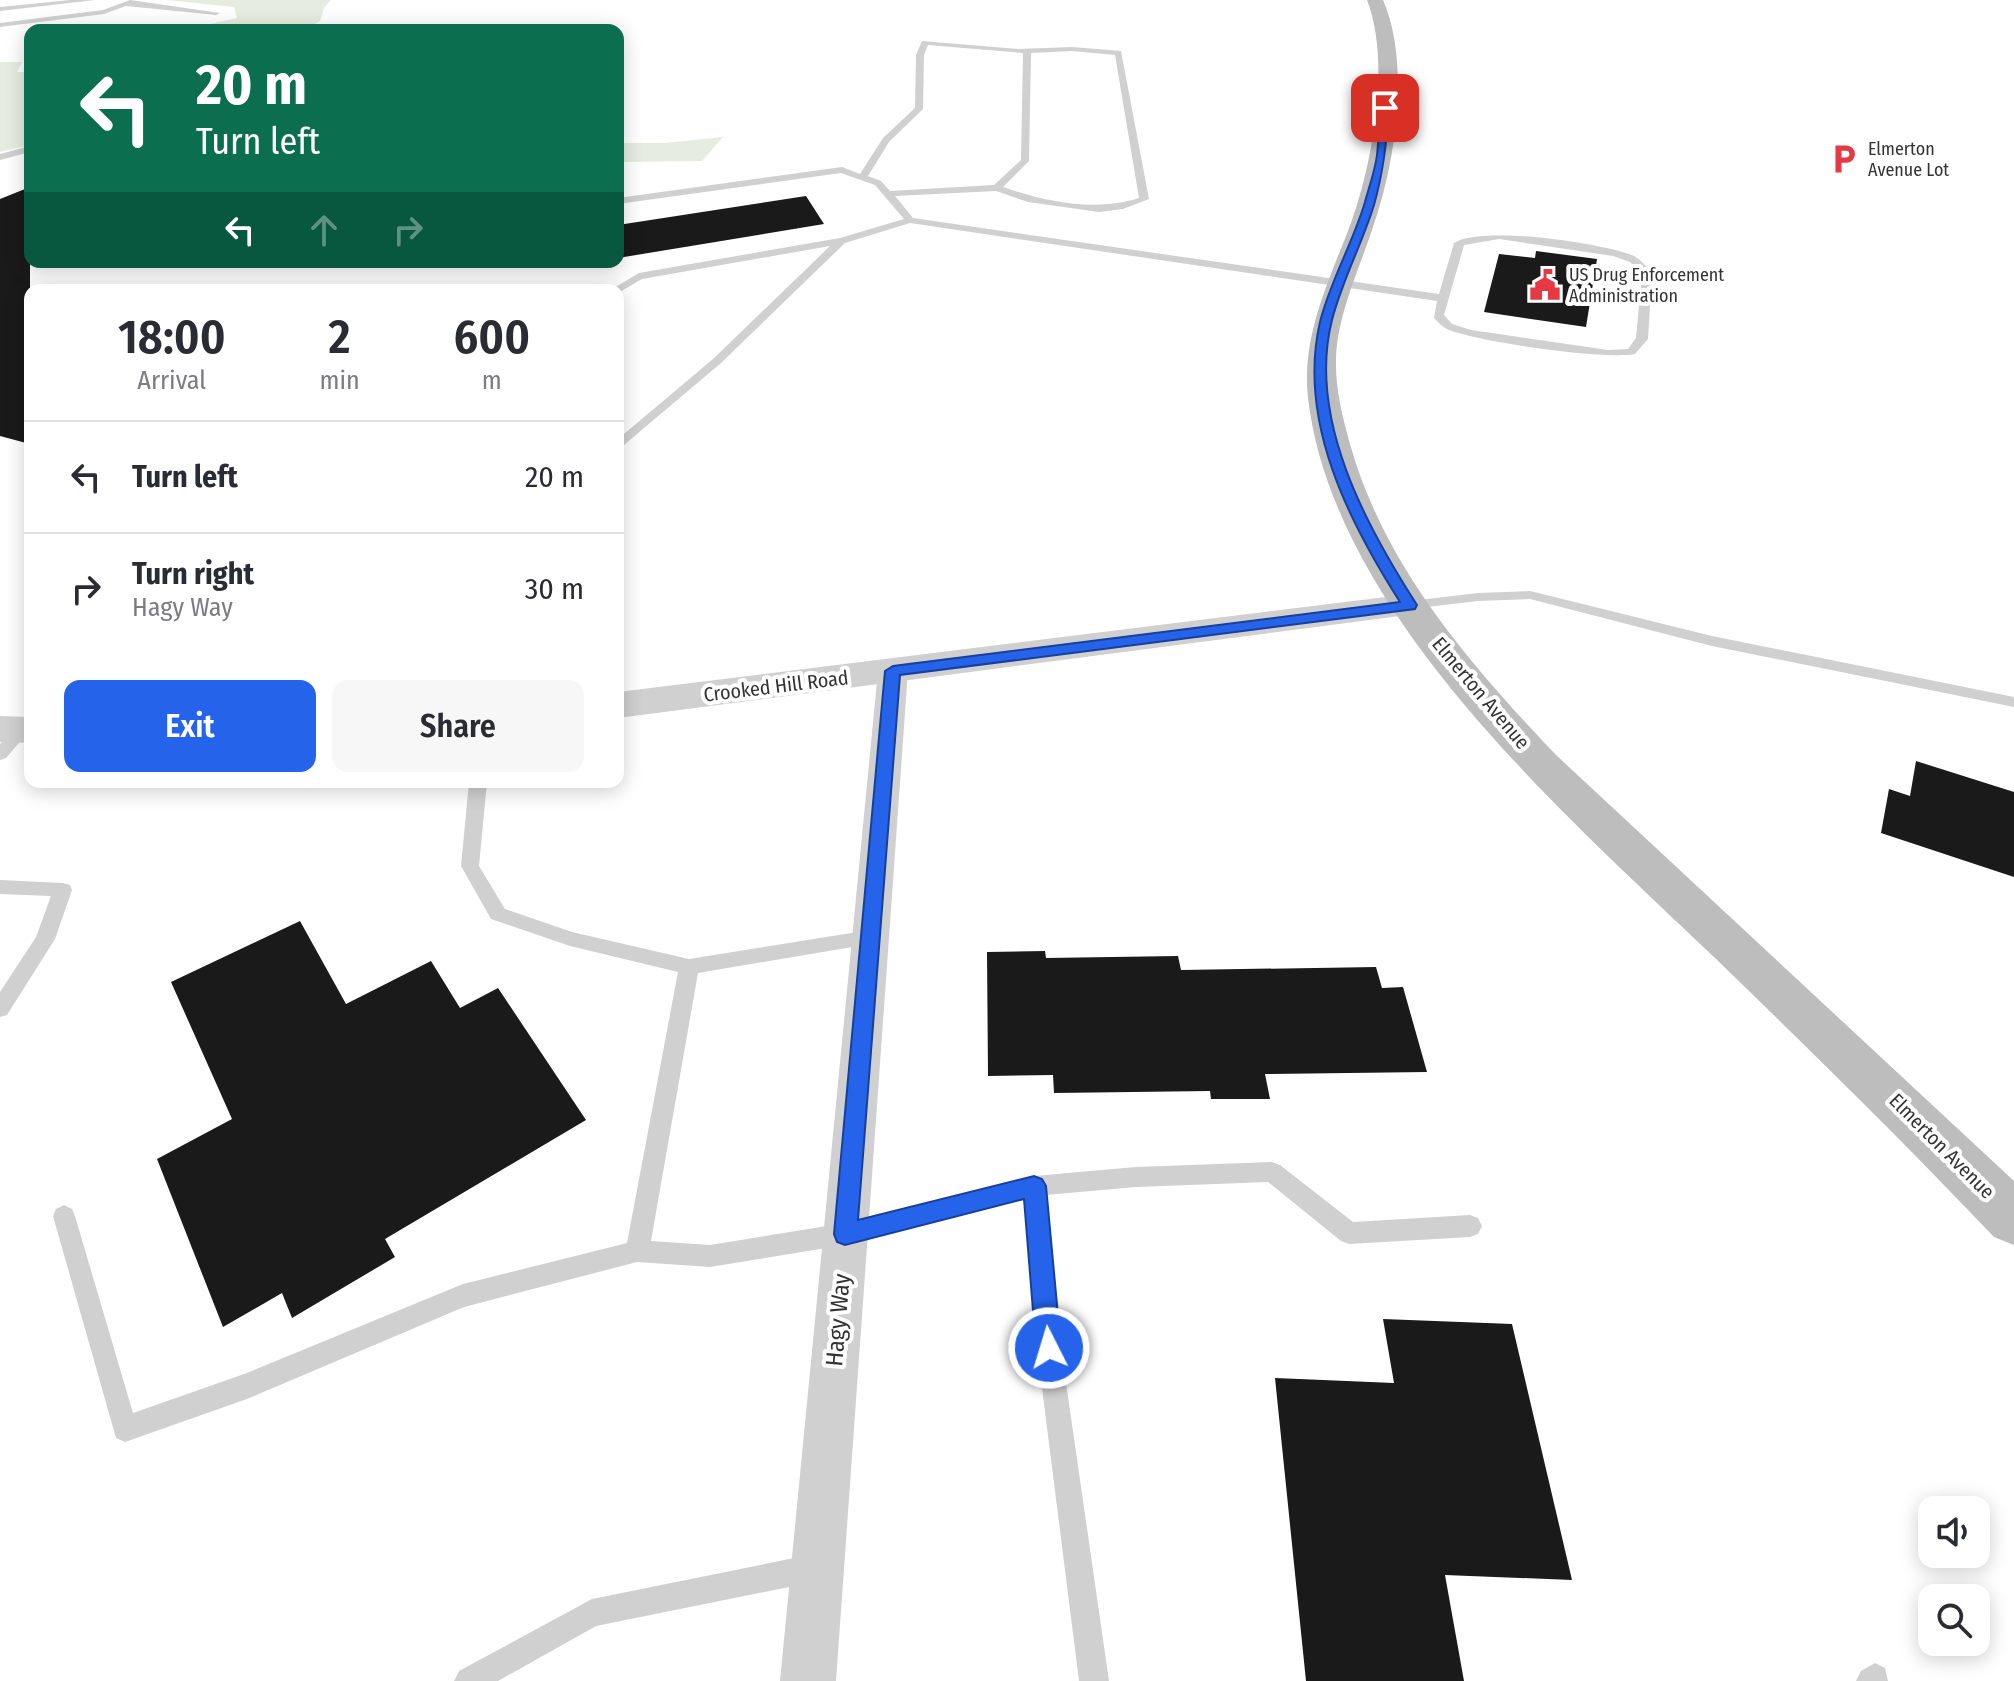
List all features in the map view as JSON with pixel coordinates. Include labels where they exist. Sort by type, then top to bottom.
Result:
[{"type":"main road","name":"Elmerton Avenue","points":[[1375,0],[1388,45],[1381,159],[1369,206],[1322,340],[1322,396],[1337,466],[1377,554],[1410,605],[1495,714],[1553,776],[1882,1086],[2014,1219]]},
{"type":"street","name":"Crooked Hill Road","points":[[624,704],[1410,605]]},
{"type":"street","name":"Hagy Way","points":[[808,1681],[893,671]]},
{"type":"lane","points":[[0,9],[92,0]]},
{"type":"lane","points":[[0,25],[104,12],[136,0]]},
{"type":"lane","points":[[126,4],[216,13]]},
{"type":"lane","points":[[863,178],[874,152],[892,131],[919,109],[920,55],[925,43],[1118,53],[1144,199],[1120,207],[1099,209],[1028,199],[997,188],[887,194]]},
{"type":"lane","points":[[997,188],[1025,161],[1027,50]]},
{"type":"lane","points":[[0,157],[24,151]]},
{"type":"lane","points":[[624,200],[842,170],[878,183],[910,220]]},
{"type":"lane","points":[[624,286],[639,276],[841,241],[910,220],[1442,298]]},
{"type":"lane","points":[[1499,236],[1615,253],[1634,260],[1647,273],[1642,339],[1631,352],[1608,353],[1469,333],[1448,326],[1438,316],[1442,298],[1459,243],[1472,238],[1499,236]]},
{"type":"lane","points":[[624,441],[717,361],[841,241]]},
{"type":"lane","points":[[1410,605],[1530,595],[1712,641],[2014,702]]},
{"type":"lane","points":[[477,788],[470,866],[498,914],[570,939],[689,967],[870,937]]},
{"type":"lane","points":[[0,887],[63,890],[45,939],[0,1009]]},
{"type":"lane","points":[[637,1251],[689,967]]},
{"type":"lane","points":[[64,1216],[125,1429],[247,1386],[463,1296],[637,1251],[710,1256],[845,1234],[1034,1186],[1136,1177],[1272,1172],[1349,1233],[1470,1226]]},
{"type":"lane","points":[[1034,1186],[1049,1348],[1094,1681]]},
{"type":"lane","points":[[469,1681],[592,1613],[817,1567]]},
{"type":"shaded area","points":[[167,0],[331,0],[324,8],[320,21],[315,24],[210,24],[237,18],[234,7]]},
{"type":"shaded area","points":[[0,62],[22,62],[17,72],[24,72],[24,146],[0,152]]},
{"type":"shaded area","points":[[723,137],[702,161],[624,162],[624,143],[665,143]]},
{"type":"building","points":[[24,189],[24,268],[30,268],[30,284],[24,284],[24,442],[0,436],[0,199]]},
{"type":"building","points":[[806,196],[824,224],[624,257],[624,224]]},
{"type":"building","name":"US Drug Enforcement Administration","points":[[1536,251],[1597,259],[1586,327],[1484,312],[1499,254],[1535,258]]},
{"type":"building","points":[[1916,761],[2014,792],[2014,877],[1881,833],[1889,789],[1910,796]]},
{"type":"building","points":[[300,921],[346,1004],[431,961],[460,1008],[498,988],[586,1120],[385,1239],[395,1257],[292,1318],[282,1293],[223,1327],[157,1159],[232,1119],[171,982]]},
{"type":"building","points":[[1045,951],[1046,958],[1178,956],[1181,970],[1376,967],[1382,988],[1403,987],[1427,1072],[1265,1074],[1270,1099],[1211,1099],[1210,1091],[1054,1093],[1053,1075],[988,1076],[987,952]]},
{"type":"building","points":[[1383,1319],[1512,1324],[1572,1580],[1445,1575],[1464,1681],[1306,1681],[1275,1378],[1394,1383]]},
{"type":"place","name":"Elmerton Avenue Lot","points":[[1844,159]]},
{"type":"place","name":"US Drug Enforcement Administration","points":[[1545,285]]},
{"type":"route","points":[[1049,1348],[1034,1186],[938,1213],[845,1234],[893,671],[1410,605],[1377,554],[1346,489],[1337,466],[1322,396],[1322,340],[1327,318],[1369,206],[1381,159],[1385,108]]}]
